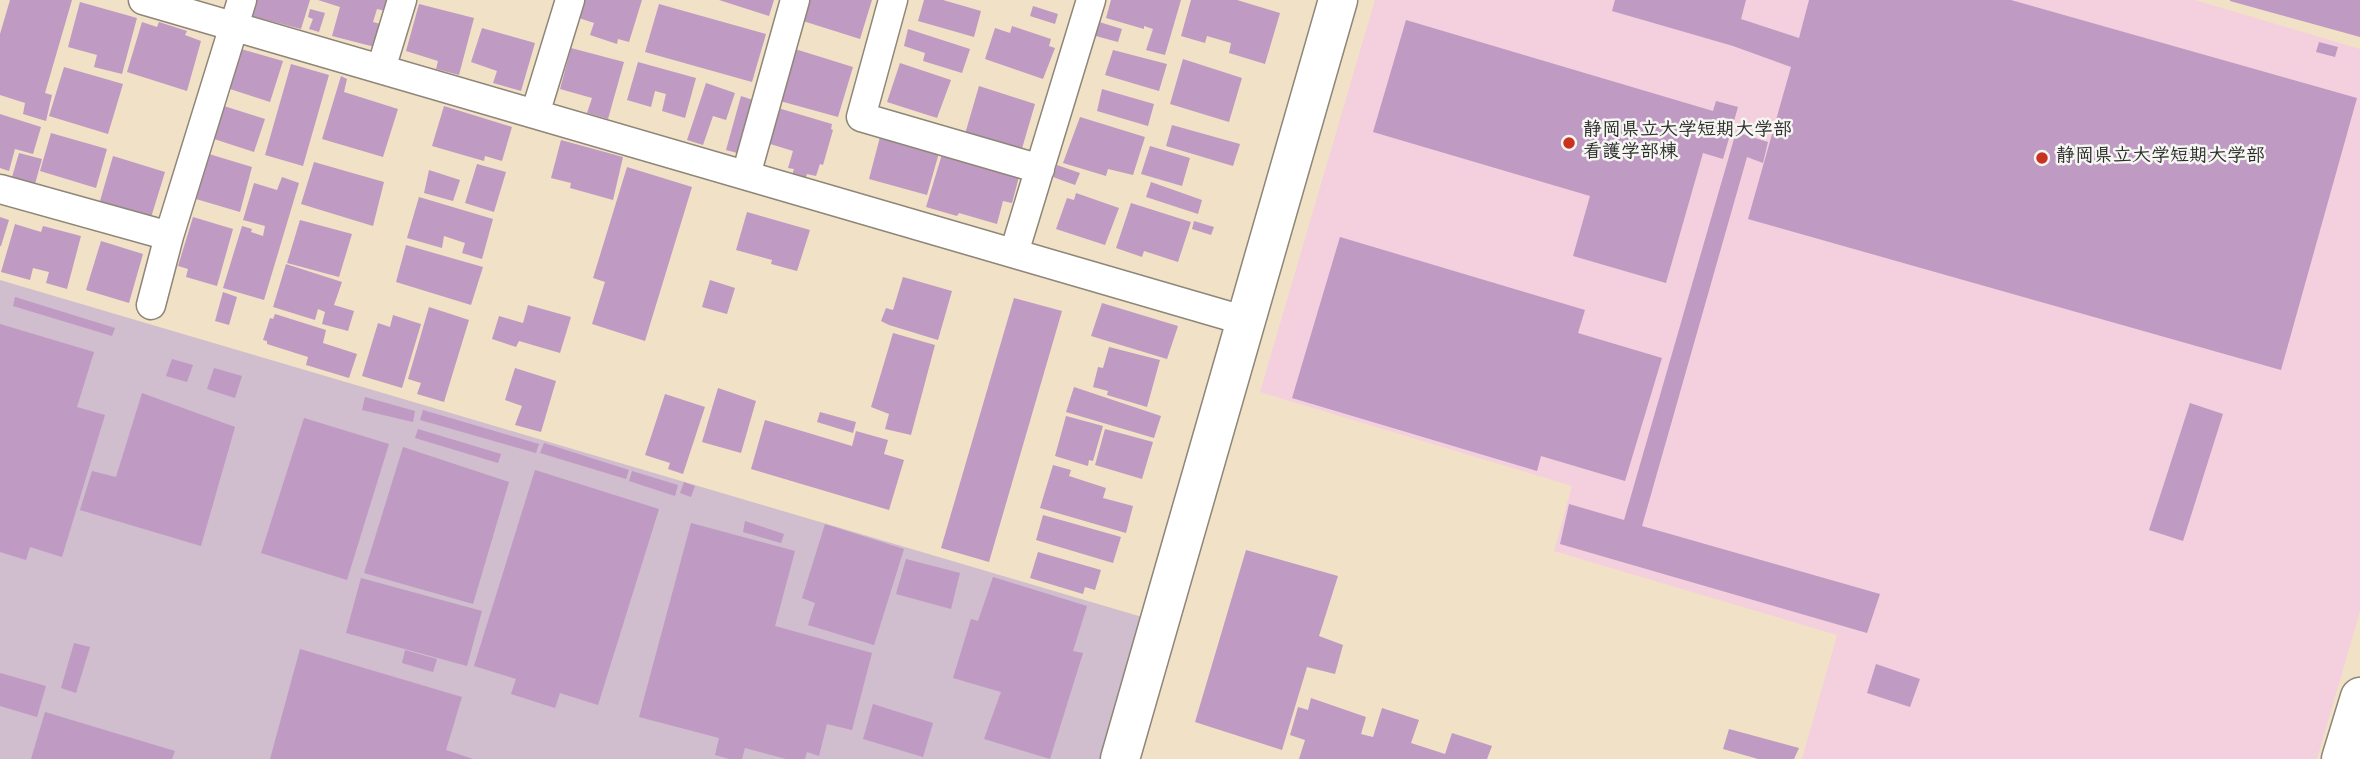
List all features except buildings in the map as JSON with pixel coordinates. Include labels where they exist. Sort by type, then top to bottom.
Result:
[{"type":"street","points":[[143,0],[239,13],[381,69],[1246,321]]},
{"type":"street","points":[[381,69],[402,0]]},
{"type":"street","points":[[535,114],[570,0]]},
{"type":"street","points":[[746,175],[795,0]]},
{"type":"street","points":[[893,0],[861,117],[1040,169]]},
{"type":"street","points":[[1014,254],[1091,0]]},
{"type":"street","points":[[1120,759],[1338,0]]},
{"type":"street","points":[[150,305],[239,13]]},
{"type":"street","points":[[0,189],[169,236]]},
{"type":"street","points":[[2342,759],[2360,697]]},
{"type":"shaded area","name":"静岡県立大学短期大学部","points":[[1375,0],[2195,0],[2360,49],[2360,611],[2317,759],[1802,759],[1837,635],[1554,551],[1572,486],[1260,392]]},
{"type":"shaded area","points":[[0,280],[1159,622],[1121,759],[0,759]]},
{"type":"place","name":"静岡県立大学短期大学部 看護学部棟","points":[[1569,143]]},
{"type":"place","name":"静岡県立大学短期大学部","points":[[2042,158]]}]
